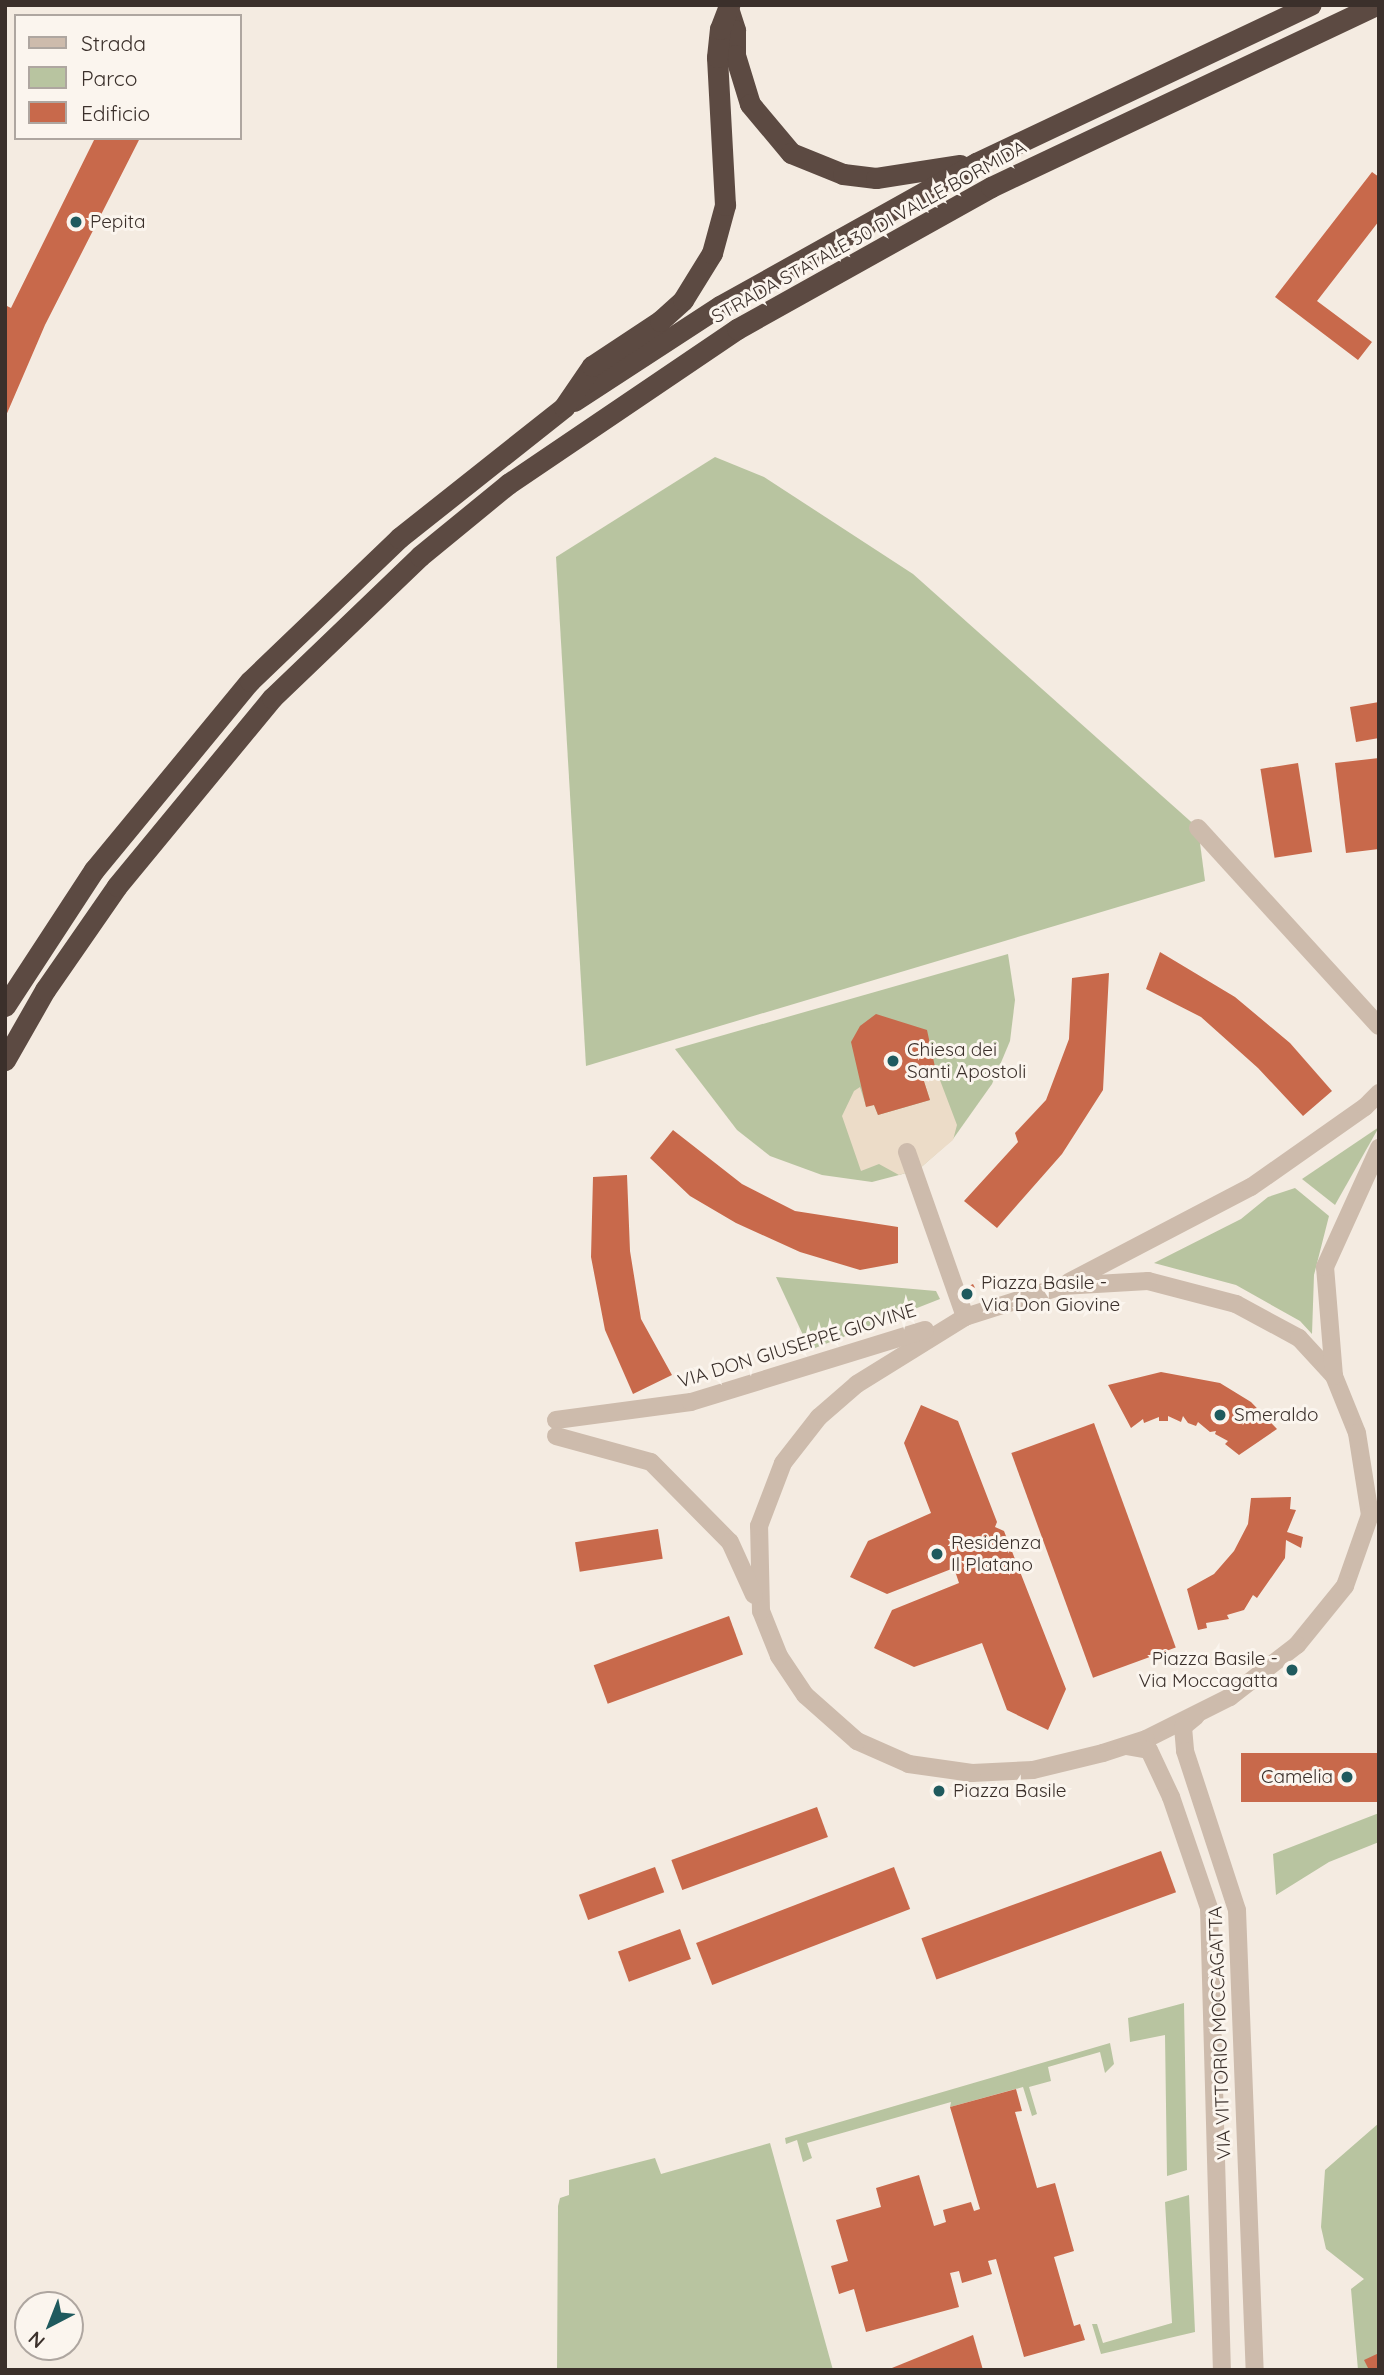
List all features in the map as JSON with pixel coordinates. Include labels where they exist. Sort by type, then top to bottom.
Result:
[{"type":"highway","name":"STRADA STATALE 30 DI VALLE BORMIDA","points":[[5,1006],[94,870],[250,681],[399,538],[663,331],[720,306],[976,163],[1311,5]]},
{"type":"highway","name":"STRADA STATALE 30 DI VALLE BORMIDA","points":[[5,1060],[45,990],[117,886],[272,698],[420,556],[584,428],[737,329],[991,187],[1272,58],[1376,5]]},
{"type":"highway","points":[[729,7],[735,30],[735,55],[750,104],[791,153],[842,174],[876,178],[976,163]]},
{"type":"highway","points":[[663,331],[703,272],[725,205],[717,57],[720,29],[729,7]]},
{"type":"street","points":[[1198,828],[1379,1026]]},
{"type":"street","points":[[1379,1093],[1251,1187],[1062,1286],[965,1317],[857,1384],[820,1417],[783,1463],[759,1526],[757,1576],[761,1611],[779,1656],[805,1695],[839,1728],[894,1759],[942,1771],[1018,1772],[1076,1761],[1123,1745],[1200,1712],[1230,1697],[1297,1646],[1345,1586],[1370,1515],[1357,1433],[1334,1376],[1325,1267],[1379,1149]]},
{"type":"street","points":[[907,1152],[965,1317]]},
{"type":"street","points":[[1062,1286],[1148,1281],[1236,1304],[1299,1338],[1334,1376]]},
{"type":"street","name":"VIA DON GIUSEPPE GIOVINE","points":[[761,1611],[730,1542],[651,1462],[556,1428],[691,1402],[965,1317]]},
{"type":"street","name":"VIA VITTORIO MOCCAGATTA","points":[[1200,1712],[1183,1727],[1185,1751],[1237,1910],[1255,2370]]},
{"type":"street","name":"VIA VITTORIO MOCCAGATTA","points":[[1123,1745],[1149,1750],[1171,1797],[1209,1908],[1222,2370]]},
{"type":"green space","points":[[715,457],[764,477],[913,574],[1198,828],[1205,881],[586,1066],[556,557]]},
{"type":"green space","points":[[1008,954],[1015,1000],[1010,1041],[992,1084],[953,1139],[919,1169],[899,1175],[872,1182],[822,1175],[770,1156],[737,1130],[675,1049]]},
{"type":"green space","points":[[1379,1127],[1335,1205],[1302,1179]]},
{"type":"green space","points":[[1295,1188],[1329,1216],[1314,1275],[1312,1334],[1300,1321],[1236,1285],[1154,1263],[1241,1219],[1268,1197]]},
{"type":"green space","points":[[776,1277],[936,1291],[940,1299],[810,1350]]},
{"type":"green space","points":[[1379,1813],[1379,1842],[1329,1862],[1276,1895],[1273,1854]]},
{"type":"green space","points":[[1184,2003],[1187,2170],[1167,2176],[1165,2035],[1130,2042],[1128,2018]]},
{"type":"green space","points":[[1110,2043],[1114,2064],[1105,2073],[1100,2052],[1048,2067],[1051,2081],[1029,2087],[1037,2114],[1032,2116],[1023,2087],[950,2107],[951,2102],[807,2143],[812,2158],[803,2162],[797,2140],[786,2144],[785,2138]]},
{"type":"green space","points":[[1379,2123],[1379,2370],[1358,2370],[1351,2289],[1364,2279],[1326,2249],[1321,2227],[1325,2170]]},
{"type":"green space","points":[[770,2143],[833,2370],[557,2370],[558,2206],[560,2198],[569,2195],[569,2180],[655,2158],[661,2174]]},
{"type":"green space","points":[[1189,2195],[1195,2332],[1101,2354],[1092,2324],[1097,2324],[1103,2343],[1172,2323],[1165,2202]]},
{"type":"shaded area","points":[[935,1067],[957,1125],[953,1140],[919,1169],[899,1175],[879,1164],[861,1171],[842,1116],[854,1091],[860,1087],[866,1106],[874,1105],[878,1115],[930,1100],[921,1072]]},
{"type":"building","name":"Pepita","points":[[94,140],[139,140],[45,325],[5,418],[5,305],[11,308]]},
{"type":"building","points":[[1372,172],[1379,177],[1379,221],[1317,301],[1372,342],[1358,360],[1275,297]]},
{"type":"building","points":[[1379,702],[1379,738],[1356,742],[1350,707]]},
{"type":"building","points":[[1379,758],[1379,849],[1346,853],[1335,763]]},
{"type":"building","points":[[1298,763],[1312,852],[1275,858],[1260,769]]},
{"type":"building","points":[[1160,952],[1235,997],[1290,1043],[1332,1091],[1303,1116],[1258,1068],[1201,1017],[1146,989]]},
{"type":"building","points":[[1109,973],[1103,1090],[1062,1154],[997,1228],[964,1201],[1018,1142],[1015,1133],[1046,1100],[1069,1039],[1072,978]]},
{"type":"building","name":"Chiesa dei Santi Apostoli","points":[[876,1014],[927,1030],[935,1067],[921,1072],[930,1100],[878,1115],[874,1105],[866,1107],[851,1042],[860,1026]]},
{"type":"building","points":[[673,1130],[742,1184],[795,1211],[898,1227],[898,1263],[860,1270],[800,1252],[736,1223],[690,1196],[650,1158]]},
{"type":"building","points":[[627,1175],[630,1251],[641,1319],[672,1375],[633,1394],[605,1330],[591,1257],[593,1177]]},
{"type":"building","points":[[973,1284],[975,1288],[966,1292],[964,1289]]},
{"type":"building","points":[[1161,1372],[1220,1383],[1251,1402],[1277,1429],[1239,1455],[1225,1444],[1228,1441],[1215,1434],[1216,1431],[1210,1432],[1198,1422],[1196,1426],[1188,1423],[1183,1416],[1181,1422],[1168,1416],[1168,1421],[1159,1421],[1159,1417],[1144,1423],[1143,1419],[1131,1428],[1108,1385]]},
{"type":"building","name":"Residenza Il Platano","points":[[921,1405],[958,1421],[997,1522],[995,1527],[1004,1531],[1066,1689],[1048,1730],[1007,1710],[982,1643],[914,1667],[874,1648],[892,1610],[959,1583],[954,1568],[887,1594],[850,1577],[868,1541],[931,1513],[904,1443]]},
{"type":"building","points":[[1094,1423],[1176,1648],[1093,1678],[1011,1453]]},
{"type":"building","points":[[1291,1497],[1290,1509],[1296,1510],[1287,1532],[1303,1537],[1301,1548],[1286,1540],[1285,1558],[1257,1598],[1253,1595],[1244,1610],[1227,1615],[1229,1619],[1206,1623],[1207,1628],[1198,1630],[1187,1589],[1214,1574],[1234,1551],[1248,1524],[1251,1498]]},
{"type":"building","points":[[658,1529],[663,1559],[580,1572],[575,1542]]},
{"type":"building","points":[[729,1616],[743,1655],[608,1704],[594,1665]]},
{"type":"building","points":[[1241,1753],[1379,1753],[1379,1802],[1241,1802]]},
{"type":"building","points":[[817,1807],[828,1837],[682,1890],[671,1860]]},
{"type":"building","points":[[1161,1851],[1176,1892],[936,1980],[921,1938]]},
{"type":"building","points":[[655,1867],[664,1892],[588,1920],[579,1895]]},
{"type":"building","points":[[894,1867],[910,1909],[712,1985],[696,1943]]},
{"type":"building","points":[[680,1929],[691,1959],[629,1982],[618,1952]]},
{"type":"building","points":[[1016,2089],[1022,2111],[1015,2112],[1037,2188],[1055,2183],[1074,2251],[1054,2257],[1074,2326],[1080,2324],[1085,2340],[1024,2357],[996,2259],[988,2261],[992,2274],[962,2283],[959,2271],[950,2273],[959,2307],[866,2332],[854,2289],[839,2294],[831,2266],[848,2261],[836,2220],[881,2207],[876,2188],[919,2175],[934,2226],[946,2222],[943,2210],[971,2202],[974,2211],[980,2209],[950,2107]]},
{"type":"building","points":[[973,2335],[983,2370],[887,2370]]},
{"type":"building","points":[[1379,2353],[1379,2370],[1369,2370],[1364,2360]]},
{"type":"place","name":"Pepita","points":[[76,222]]},
{"type":"place","name":"Chiesa dei Santi Apostoli","points":[[893,1061]]},
{"type":"place","name":"Piazza Basile - Via Don Giovine","points":[[967,1294]]},
{"type":"place","name":"Smeraldo","points":[[1220,1415]]},
{"type":"place","name":"Residenza Il Platano","points":[[937,1554]]},
{"type":"place","name":"Piazza Basile - Via Moccagatta","points":[[1292,1670]]},
{"type":"place","name":"Camelia","points":[[1347,1777]]},
{"type":"place","name":"Piazza Basile","points":[[939,1791]]}]
